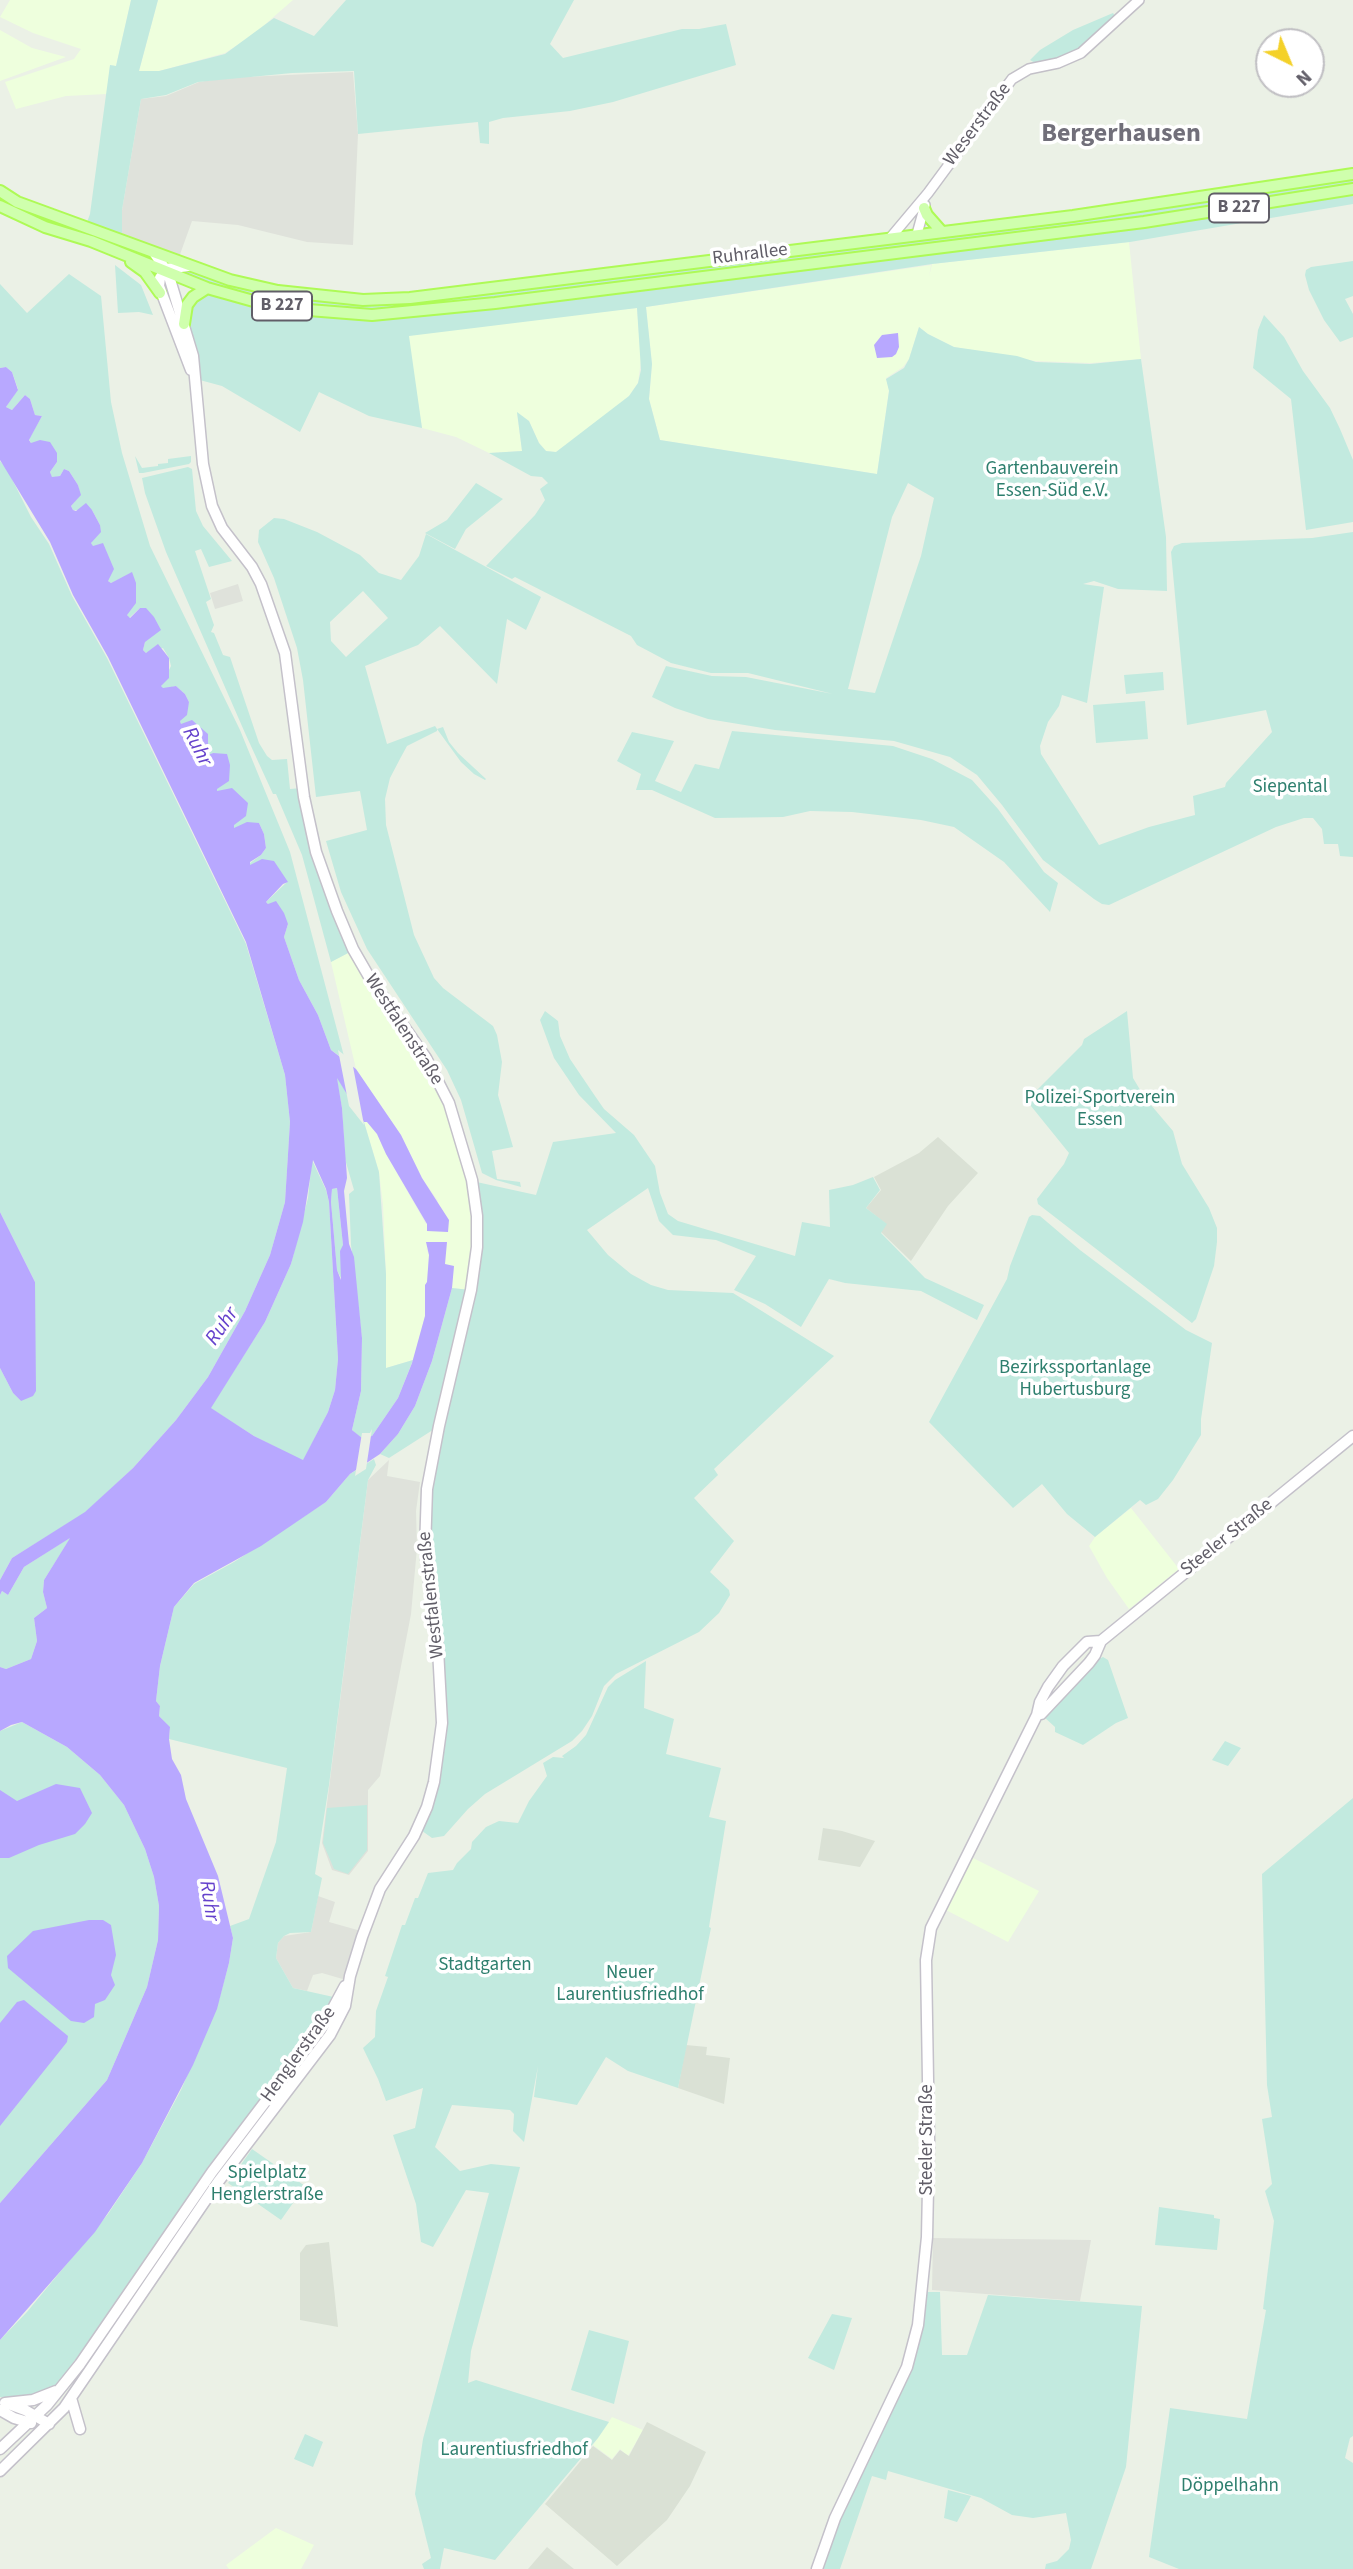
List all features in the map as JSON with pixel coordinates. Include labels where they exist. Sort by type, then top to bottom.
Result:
[{"type":"main road","name":"Ruhrallee","points":[[153,253],[230,280],[278,291],[335,298],[387,300],[1123,210],[1353,174]]},
{"type":"main road","name":"Ruhrallee","points":[[166,271],[207,288],[257,302],[296,309],[372,315],[446,309],[1201,214],[1353,189]]},
{"type":"main road","name":"B 227","points":[[0,191],[17,202],[92,235],[121,253],[166,271]]},
{"type":"main road","name":"B 227","points":[[0,206],[45,227],[122,240],[153,253]]},
{"type":"main road","points":[[925,208],[927,215],[942,232],[933,248]]},
{"type":"main road","points":[[898,252],[917,234]]},
{"type":"main road","points":[[121,253],[145,272],[160,293]]},
{"type":"main road","name":"Westfalenstraße","points":[[153,253],[166,271],[193,356],[203,464],[212,506],[222,528],[252,567],[261,584],[285,653],[304,797],[316,852],[353,949],[426,1058],[449,1103],[470,1174],[477,1216],[475,1270],[439,1426],[426,1510],[425,1550],[441,1689],[439,1753],[427,1807],[414,1836],[380,1889],[350,1976]]},
{"type":"main road","points":[[160,293],[160,278],[166,271],[179,266],[188,267]]},
{"type":"main road","points":[[184,324],[187,305],[192,297],[207,288]]},
{"type":"main road","name":"Westfalenstraße","points":[[160,293],[195,380]]},
{"type":"main road","name":"Steeler Straße","points":[[1037,1715],[1041,1714],[1089,1662],[1101,1641],[1353,1436]]},
{"type":"main road","name":"Steeler Straße","points":[[817,2569],[835,2518],[907,2367],[918,2325],[927,2237],[929,2133],[926,1959],[932,1928],[1037,1715],[1040,1702],[1063,1666],[1087,1643],[1101,1641]]},
{"type":"main road","name":"Henglerstraße","points":[[0,2449],[33,2421],[80,2364],[212,2172],[296,2058],[325,2024],[350,1976]]},
{"type":"main road","name":"Henglerstraße","points":[[0,2471],[49,2424],[71,2398],[218,2182],[325,2044],[345,2006],[350,1976]]},
{"type":"main road","points":[[2,2405],[33,2400],[60,2389]]},
{"type":"main road","points":[[71,2398],[80,2430]]},
{"type":"main road","points":[[2,2405],[33,2421],[49,2424]]},
{"type":"main road","points":[[33,2421],[37,2436]]},
{"type":"street","name":"Weserstraße","points":[[891,237],[928,193],[1012,79],[1029,69],[1058,63],[1080,53],[1139,0]]},
{"type":"street","name":"Weserstraße","points":[[917,234],[928,193]]},
{"type":"shaded area","points":[[10,0],[131,0],[116,66],[110,65],[107,94],[66,96],[16,109],[5,82],[74,59],[81,49],[33,33],[0,17]]},
{"type":"shaded area","points":[[158,0],[293,0],[254,34],[225,53],[159,71],[139,71]]},
{"type":"shaded area","points":[[0,30],[32,48],[66,57],[0,81]]},
{"type":"shaded area","points":[[353,72],[358,134],[353,245],[307,242],[238,225],[192,221],[178,260],[122,236],[122,210],[141,99],[166,96],[199,82],[223,78]]},
{"type":"shaded area","points":[[1129,242],[1141,359],[1091,363],[1035,361],[954,347],[919,327],[909,359],[903,367],[886,378],[889,390],[877,474],[660,440],[649,399],[652,364],[646,307],[931,265],[929,277],[932,264]]},
{"type":"shaded area","points":[[637,308],[641,360],[638,383],[629,396],[607,415],[556,452],[546,451],[539,443],[529,421],[517,413],[522,451],[489,453],[456,437],[422,428],[408,336],[435,330]]},
{"type":"shaded area","points":[[238,584],[243,601],[215,609],[210,593]]},
{"type":"shaded area","points":[[352,951],[424,1059],[448,1103],[475,1206],[470,1290],[452,1288],[454,1266],[445,1265],[426,1248],[429,1255],[425,1316],[413,1360],[386,1368],[383,1205],[379,1172],[364,1122],[377,1134],[426,1224],[438,1201],[422,1178],[401,1135],[356,1069],[331,962]]},
{"type":"shaded area","points":[[938,1137],[978,1173],[948,1206],[911,1261],[881,1232],[886,1224],[866,1208],[881,1190],[874,1177],[919,1153]]},
{"type":"shaded area","points":[[389,1460],[387,1476],[420,1482],[411,1614],[380,1776],[368,1790],[368,1851],[349,1875],[332,1870],[322,1843],[368,1480]]},
{"type":"shaded area","points":[[1131,1508],[1179,1569],[1129,1609],[1089,1546],[1095,1537]]},
{"type":"shaded area","points":[[823,1828],[875,1841],[860,1867],[818,1860]]},
{"type":"shaded area","points":[[969,1856],[1039,1891],[1008,1942],[944,1909]]},
{"type":"shaded area","points":[[318,1896],[335,1902],[329,1922],[361,1931],[346,1980],[322,1973],[313,1975],[307,1991],[293,1988],[276,1958],[278,1943],[284,1936],[311,1932]]},
{"type":"shaded area","points":[[686,2045],[707,2047],[706,2055],[730,2058],[724,2104],[678,2088]]},
{"type":"shaded area","points":[[933,2238],[1091,2240],[1080,2301],[932,2290]]},
{"type":"shaded area","points":[[329,2242],[338,2327],[300,2320],[300,2253],[306,2245]]},
{"type":"shaded area","points":[[612,2417],[643,2430],[628,2456],[620,2449],[612,2459],[593,2445]]},
{"type":"shaded area","points":[[647,2422],[706,2452],[690,2486],[667,2520],[617,2566],[545,2504],[593,2446],[612,2460],[620,2450],[629,2456]]},
{"type":"shaded area","points":[[276,2528],[314,2545],[301,2569],[229,2569],[226,2565]]},
{"type":"shaded area","points":[[547,2547],[574,2569],[528,2569]]},
{"type":"green space","points":[[131,0],[158,0],[139,71],[159,71],[225,54],[274,18],[314,36],[346,0],[574,0],[550,44],[563,58],[682,29],[726,24],[736,65],[613,102],[489,122],[489,144],[480,143],[478,122],[358,134],[354,71],[292,73],[198,82],[166,95],[141,99],[122,210],[122,236],[86,225],[90,214],[110,65],[116,66]]},
{"type":"green space","points":[[1113,13],[1115,16],[1110,22],[1073,54],[1035,63],[1030,60],[1040,50],[1073,30]]},
{"type":"green space","points":[[1353,175],[1353,204],[1130,242],[932,264],[646,307],[652,364],[649,399],[660,440],[877,474],[889,391],[886,379],[904,368],[919,327],[954,347],[1017,356],[1036,362],[1090,364],[1141,359],[1166,537],[1167,591],[1118,589],[1094,581],[1083,584],[1104,587],[1087,703],[1062,695],[1059,706],[1048,722],[1040,746],[1041,754],[1099,845],[1149,827],[1195,815],[1193,796],[1225,787],[1272,732],[1266,710],[1187,725],[1171,552],[1174,546],[1182,543],[1312,538],[1353,532],[1353,857],[1340,856],[1338,844],[1324,844],[1322,829],[1313,818],[1304,818],[1276,827],[1109,905],[1102,904],[1043,860],[977,775],[950,757],[894,741],[775,730],[708,719],[652,697],[666,666],[712,676],[746,677],[833,694],[748,673],[711,673],[671,663],[637,645],[631,636],[515,577],[512,579],[486,566],[535,515],[545,500],[540,489],[548,483],[542,477],[531,476],[489,453],[522,451],[517,412],[529,421],[539,443],[546,451],[556,452],[629,396],[638,383],[641,370],[637,308],[409,336],[422,428],[369,416],[319,392],[300,432],[222,386],[196,379],[195,351],[186,311],[206,289],[296,308],[171,273],[188,267],[229,281],[386,300]],"holes":[[[908,483],[934,498],[921,556],[875,693],[848,689],[892,517]]]},
{"type":"green space","points":[[1353,261],[1353,296],[1345,299],[1353,314],[1353,337],[1340,342],[1324,320],[1309,290],[1305,275],[1306,270],[1311,267]]},
{"type":"green space","points":[[115,265],[141,285],[153,315],[139,312],[118,313]]},
{"type":"green space","points":[[69,274],[101,296],[111,402],[122,453],[150,546],[240,730],[290,852],[345,1060],[331,1050],[318,1015],[299,980],[284,937],[288,924],[266,902],[287,882],[250,865],[266,848],[259,823],[234,829],[217,792],[213,753],[200,759],[181,725],[180,721],[189,702],[185,694],[176,686],[163,689],[161,686],[171,666],[169,658],[163,648],[146,653],[143,650],[145,642],[140,608],[129,618],[127,615],[132,573],[111,583],[108,581],[91,543],[100,525],[92,510],[73,510],[71,506],[80,495],[78,485],[69,471],[64,469],[60,476],[52,478],[50,472],[57,462],[29,439],[42,416],[35,415],[30,399],[25,395],[12,410],[6,407],[18,389],[12,372],[6,367],[0,368],[0,284],[27,313]]},
{"type":"green space","points":[[1264,315],[1284,337],[1303,371],[1330,408],[1340,429],[1353,460],[1353,522],[1306,530],[1291,399],[1253,368],[1258,330]]},
{"type":"green space","points":[[135,456],[142,468],[168,463],[168,459],[191,456],[191,462],[139,473]]},
{"type":"green space","points":[[0,461],[49,544],[72,596],[107,658],[246,944],[285,1075],[290,1122],[285,1202],[270,1255],[245,1311],[208,1377],[176,1420],[133,1468],[85,1513],[12,1558],[0,1580],[0,1368],[13,1393],[21,1401],[35,1282],[0,1212]]},
{"type":"green space","points":[[188,467],[192,469],[196,511],[203,526],[232,561],[209,567],[201,549],[195,551],[211,599],[206,602],[214,625],[211,632],[214,633],[223,655],[230,657],[259,743],[272,760],[287,759],[290,789],[302,788],[314,852],[352,951],[331,962],[302,855],[166,552],[145,493],[142,478]]},
{"type":"green space","points":[[476,483],[503,499],[466,529],[455,549],[425,533],[447,520]]},
{"type":"green space","points":[[274,518],[284,519],[317,532],[360,555],[379,573],[401,580],[419,556],[426,534],[541,597],[526,630],[507,619],[497,684],[440,626],[418,645],[365,666],[387,744],[435,726],[437,729],[407,746],[401,757],[390,778],[385,799],[386,825],[414,935],[434,978],[493,1026],[497,1035],[502,1062],[498,1095],[513,1147],[492,1151],[497,1179],[520,1182],[521,1187],[496,1180],[482,1173],[461,1100],[447,1070],[367,949],[341,892],[326,841],[367,830],[360,791],[316,797],[297,648],[274,578],[258,542],[259,530]],"holes":[[[363,591],[388,618],[346,657],[331,641],[330,622]]]},
{"type":"green space","points":[[1163,672],[1164,690],[1126,694],[1124,675]]},
{"type":"green space","points":[[1145,701],[1148,739],[1096,743],[1093,705]]},
{"type":"green space","points":[[443,727],[449,742],[458,753],[486,779],[474,774],[461,762],[437,729]]},
{"type":"green space","points":[[732,731],[893,746],[932,759],[972,780],[998,809],[1044,872],[1058,883],[1050,912],[1004,862],[954,827],[921,820],[852,812],[810,811],[783,817],[715,818],[652,790],[636,790],[641,774],[617,761],[632,732],[674,741],[655,781],[681,792],[695,764],[719,769]]},
{"type":"green space","points":[[545,1011],[558,1021],[560,1036],[570,1059],[604,1109],[634,1135],[655,1166],[660,1193],[668,1214],[678,1221],[795,1256],[802,1222],[830,1227],[829,1190],[873,1177],[880,1190],[866,1208],[887,1224],[881,1233],[925,1278],[984,1305],[977,1320],[921,1291],[829,1279],[801,1327],[765,1304],[734,1290],[756,1256],[716,1240],[673,1235],[659,1221],[648,1188],[587,1230],[608,1255],[631,1274],[651,1285],[668,1290],[733,1293],[834,1356],[714,1469],[718,1475],[694,1498],[734,1541],[710,1572],[729,1590],[730,1595],[719,1613],[699,1632],[616,1674],[604,1686],[592,1716],[572,1741],[485,1794],[444,1836],[432,1838],[418,1828],[440,1753],[428,1489],[475,1270],[472,1181],[536,1195],[553,1142],[616,1133],[579,1095],[554,1058],[540,1020]]},
{"type":"green space","name":"Polizei-Sportverein Essen","points":[[1127,1011],[1133,1078],[1145,1098],[1173,1131],[1182,1164],[1209,1208],[1217,1228],[1214,1266],[1196,1319],[1192,1323],[1038,1204],[1037,1199],[1064,1164],[1069,1153],[1031,1106],[1032,1095],[1082,1045],[1084,1039]]},
{"type":"green space","points":[[336,1075],[364,1122],[379,1172],[386,1274],[386,1368],[413,1360],[398,1398],[372,1436],[362,1439],[352,1430],[361,1391],[362,1338],[351,1245],[349,1194],[354,1190],[345,1159],[342,1108]]},
{"type":"green space","points":[[312,1160],[329,1202],[338,1359],[335,1390],[328,1412],[303,1461],[254,1436],[210,1408],[265,1322],[291,1264],[308,1198]]},
{"type":"green space","points":[[337,1188],[343,1245],[342,1280],[337,1270],[331,1202],[332,1189]]},
{"type":"green space","name":"Bezirkssportanlage Hubertusburg","points":[[1032,1215],[1040,1216],[1080,1250],[1186,1330],[1212,1343],[1201,1435],[1158,1499],[1146,1505],[1140,1500],[1095,1537],[1067,1514],[1042,1484],[1013,1508],[929,1422],[1007,1279]]},
{"type":"green space","points":[[452,1288],[470,1290],[439,1426],[389,1458],[380,1454],[398,1434],[415,1406],[432,1361]]},
{"type":"green space","points":[[374,1459],[376,1465],[368,1480],[315,1874],[322,1878],[311,1932],[284,1936],[278,1943],[276,1958],[293,1988],[338,1998],[57,2385],[44,2393],[18,2399],[0,2397],[0,2340],[27,2312],[108,2214],[142,2163],[181,2090],[219,2000],[233,1938],[230,1926],[249,1919],[276,1842],[287,1768],[169,1739],[170,1728],[159,1716],[160,1706],[156,1701],[160,1666],[174,1607],[194,1584],[234,1562],[326,1502],[350,1474]]},
{"type":"green space","points":[[71,1537],[44,1580],[43,1592],[47,1608],[34,1618],[37,1641],[31,1659],[6,1669],[0,1667],[2,1591],[8,1595],[24,1567]]},
{"type":"green space","points":[[1103,1657],[1108,1660],[1128,1718],[1083,1745],[1055,1732],[1055,1727],[1044,1717],[1096,1660]]},
{"type":"green space","points":[[646,1661],[644,1708],[674,1719],[666,1754],[721,1768],[709,1817],[726,1821],[709,1927],[711,1928],[678,2088],[628,2071],[606,2057],[577,2105],[534,2097],[538,2066],[524,2142],[513,2131],[514,2114],[510,2110],[452,2105],[435,2147],[460,2171],[491,2164],[520,2167],[471,2351],[468,2383],[476,2380],[609,2422],[495,2560],[444,2548],[440,2569],[424,2569],[422,2564],[431,2558],[415,2494],[423,2439],[489,2193],[466,2190],[433,2247],[421,2242],[416,2204],[393,2135],[415,2128],[423,2088],[386,2101],[363,2048],[375,2037],[376,2011],[388,1977],[385,1976],[402,1925],[405,1925],[428,1873],[453,1870],[486,1827],[499,1821],[518,1823],[529,1801],[547,1776],[543,1763],[553,1757],[564,1758],[562,1756],[586,1735],[608,1687]]},
{"type":"green space","points":[[22,1722],[67,1747],[100,1775],[124,1805],[145,1849],[154,1877],[159,1906],[158,1940],[147,1987],[107,2080],[0,2203],[0,1731]]},
{"type":"green space","points":[[1225,1741],[1241,1748],[1228,1766],[1212,1760]]},
{"type":"green space","name":"Döppelhahn","points":[[1353,1798],[1353,2436],[1350,2438],[1345,2458],[1353,2463],[1353,2569],[1179,2569],[1149,2557],[1170,2408],[1247,2419],[1266,2310],[1263,2309],[1274,2221],[1265,2191],[1272,2184],[1262,2119],[1272,2117],[1267,2085],[1262,1874]]},
{"type":"green space","points":[[367,1805],[367,1850],[348,1874],[334,1869],[323,1843],[327,1808]]},
{"type":"green space","name":"Spielplatz Henglerstraße","points":[[252,2149],[305,2186],[281,2220],[228,2183]]},
{"type":"green space","points":[[1159,2207],[1214,2215],[1214,2218],[1220,2219],[1217,2250],[1155,2245]]},
{"type":"green space","points":[[925,2292],[940,2292],[942,2355],[967,2355],[988,2295],[1142,2306],[1126,2467],[1091,2569],[1045,2569],[1046,2564],[1057,2561],[1069,2549],[1071,2540],[1066,2513],[1033,2518],[1012,2515],[981,2498],[888,2471],[886,2480],[872,2476],[840,2569],[821,2569],[835,2520],[899,2386]]},
{"type":"green space","points":[[832,2314],[852,2318],[834,2370],[808,2358]]},
{"type":"green space","points":[[589,2330],[629,2341],[614,2404],[571,2390]]},
{"type":"green space","points":[[305,2434],[323,2442],[313,2467],[294,2459]]},
{"type":"green space","points":[[948,2490],[971,2496],[957,2522],[944,2518]]},
{"type":"water","points":[[898,333],[899,347],[896,354],[892,357],[877,358],[874,345],[882,335]]},
{"type":"water","name":"Ruhr","points":[[6,367],[12,372],[18,390],[6,407],[12,410],[25,395],[30,399],[35,415],[42,416],[29,440],[31,443],[40,440],[50,442],[57,453],[57,462],[50,472],[52,477],[60,476],[64,469],[69,471],[81,495],[71,506],[73,510],[76,511],[86,503],[100,525],[101,532],[91,543],[93,546],[103,543],[114,569],[108,581],[111,583],[132,572],[136,583],[136,603],[127,615],[130,618],[140,608],[146,608],[161,630],[145,642],[143,650],[146,653],[158,644],[169,658],[169,678],[161,686],[176,686],[185,694],[189,702],[187,715],[180,721],[181,724],[192,720],[208,734],[208,748],[200,758],[213,753],[227,754],[230,765],[229,781],[217,791],[232,788],[248,803],[246,816],[234,825],[234,828],[247,822],[259,823],[264,834],[266,848],[250,865],[262,859],[274,861],[288,882],[266,902],[268,904],[276,901],[284,913],[288,924],[284,937],[299,980],[318,1015],[331,1050],[356,1069],[401,1135],[422,1178],[449,1220],[448,1232],[427,1231],[427,1224],[377,1134],[364,1122],[337,1078],[342,1108],[347,1178],[344,1191],[349,1244],[354,1257],[362,1338],[361,1391],[352,1430],[362,1438],[372,1436],[398,1398],[412,1363],[425,1316],[429,1255],[426,1242],[447,1242],[445,1264],[454,1266],[452,1288],[432,1361],[415,1406],[398,1434],[380,1454],[350,1474],[326,1502],[261,1546],[194,1583],[174,1607],[160,1666],[156,1701],[160,1706],[159,1716],[170,1727],[172,1759],[181,1775],[186,1799],[218,1876],[233,1938],[229,1963],[217,2009],[193,2065],[142,2163],[95,2232],[0,2340],[0,2203],[107,2080],[147,1987],[158,1940],[159,1906],[145,1849],[124,1805],[100,1775],[67,1747],[22,1722],[0,1731],[0,1667],[6,1669],[31,1659],[37,1641],[34,1618],[47,1608],[43,1592],[44,1580],[70,1538],[24,1567],[8,1595],[2,1591],[0,1595],[0,1580],[12,1558],[85,1512],[133,1468],[176,1420],[208,1377],[245,1311],[270,1255],[285,1202],[290,1122],[285,1075],[246,942],[108,657],[73,595],[50,542],[0,460],[0,368]],"holes":[[[313,1160],[329,1202],[338,1359],[335,1390],[328,1412],[303,1460],[254,1436],[211,1408],[265,1322],[291,1264],[303,1222]],[[337,1188],[343,1245],[340,1251],[341,1280],[337,1270],[331,1202],[332,1189]]]},
{"type":"water","points":[[0,1212],[35,1282],[36,1391],[33,1396],[21,1401],[13,1393],[0,1368]]},
{"type":"water","points":[[56,1784],[80,1788],[92,1813],[85,1824],[75,1834],[9,1858],[0,1858],[0,1790],[17,1801]]},
{"type":"water","points":[[89,1920],[103,1920],[111,1925],[116,1955],[111,1975],[115,1985],[105,2000],[95,2004],[94,2017],[84,2023],[71,2021],[8,1968],[7,1956],[33,1931]]},
{"type":"water","points":[[24,2000],[68,2036],[67,2042],[0,2126],[0,2023],[17,2002]]},
{"type":"pier","points":[[338,1050],[352,1061],[364,1125],[349,1106]]},
{"type":"pier","points":[[372,1429],[366,1469],[355,1476],[362,1433],[370,1433]]},
{"type":"district","name":"Bergerhausen","points":[[1121,135]]},
{"type":"park label","name":"Gartenbauverein Essen-Süd e.V.","points":[[1052,481]]},
{"type":"park label","name":"Siepental","points":[[1290,788]]},
{"type":"park label","name":"Stadtgarten","points":[[485,1966]]},
{"type":"park label","name":"Neuer Laurentiusfriedhof","points":[[630,1985]]},
{"type":"park label","name":"Laurentiusfriedhof","points":[[514,2451]]}]
